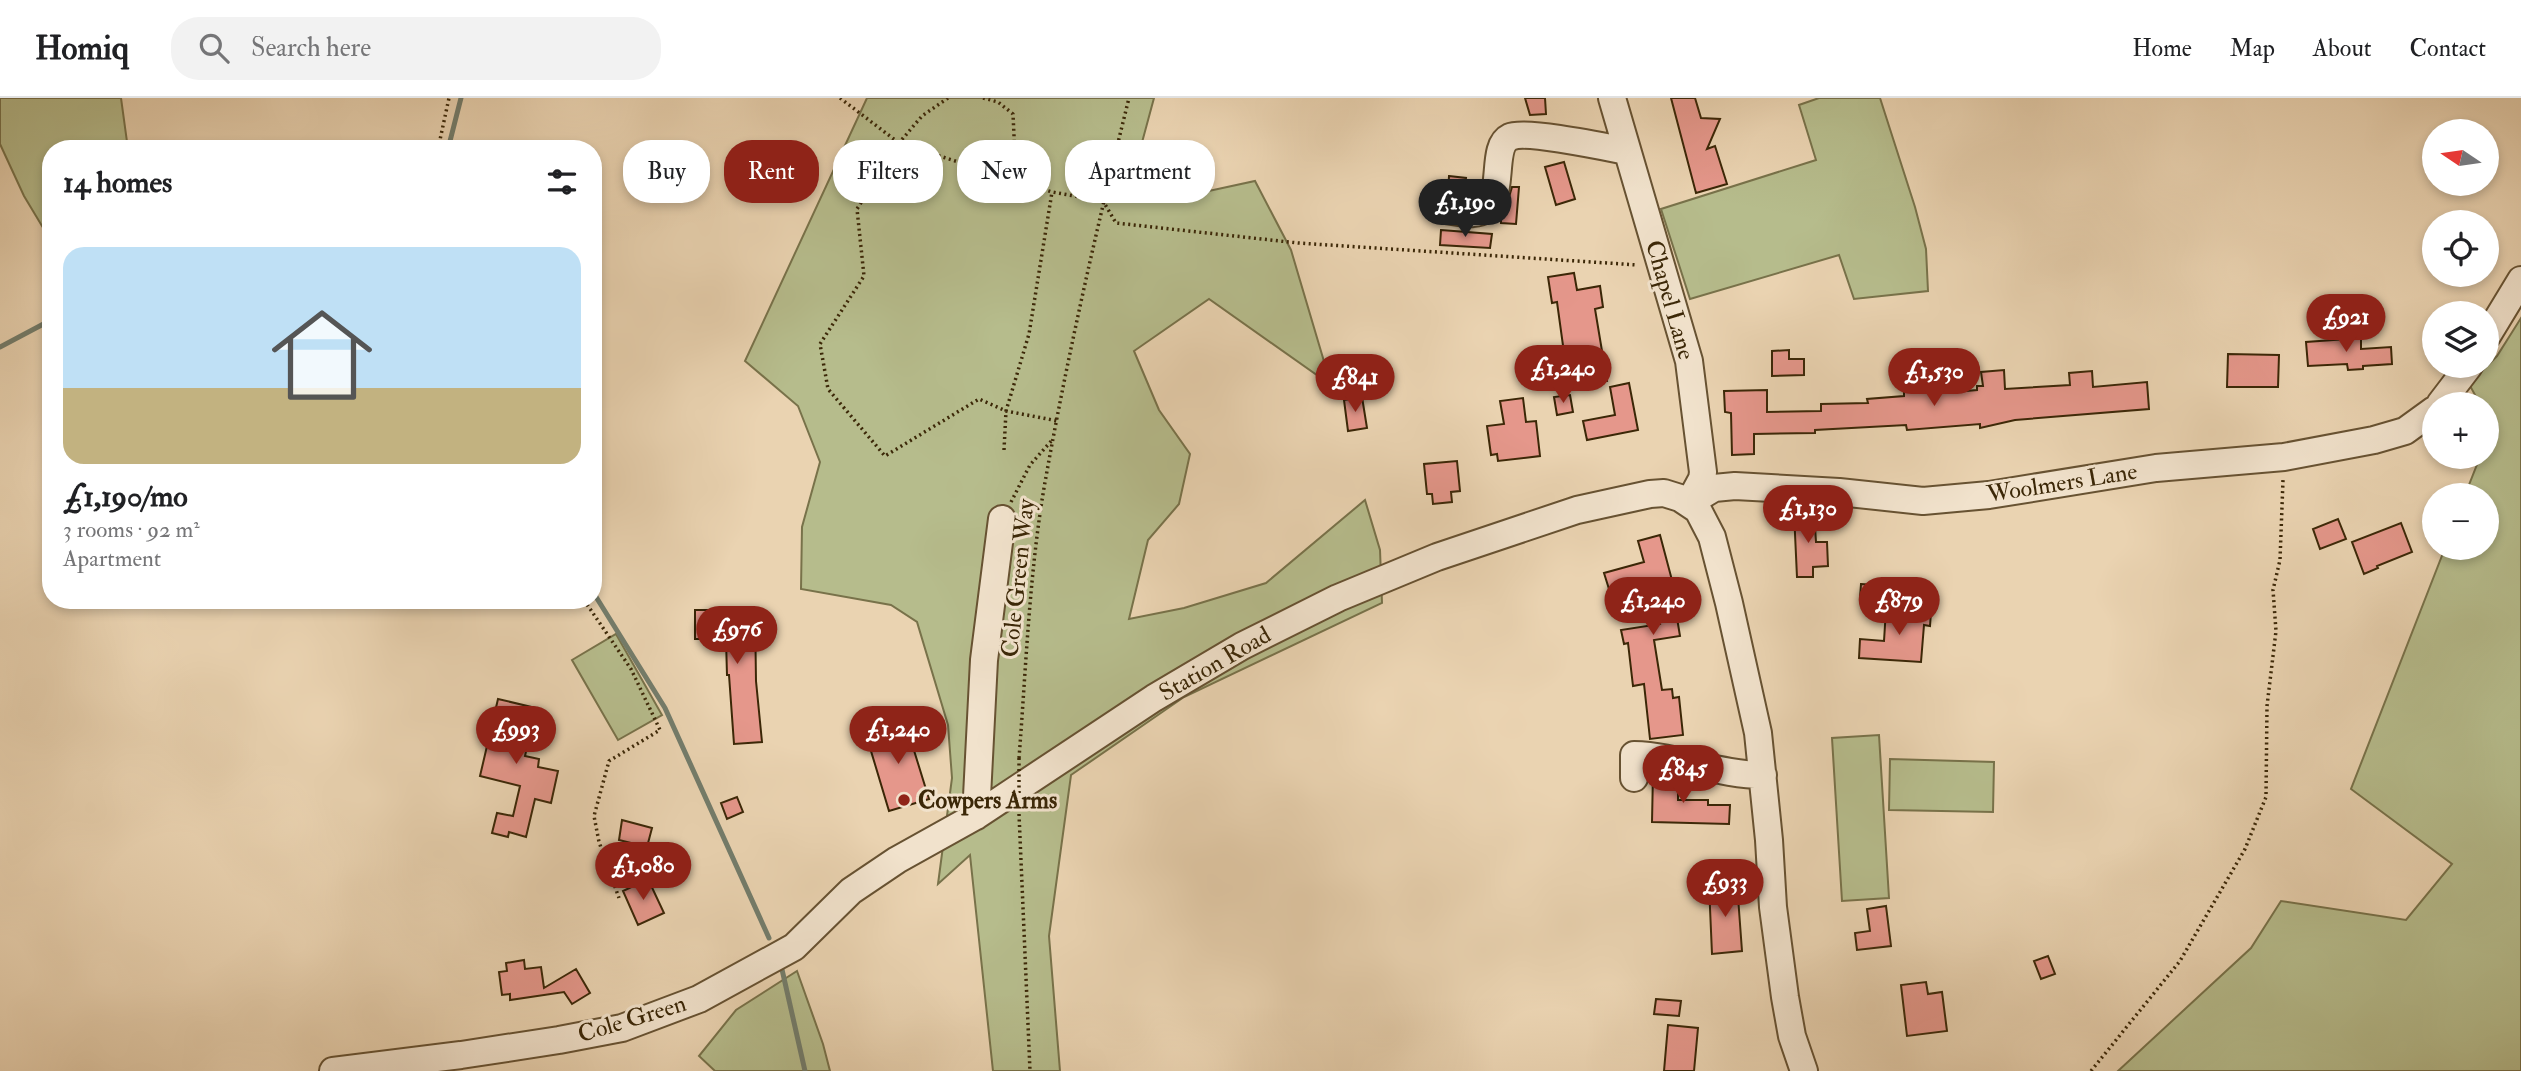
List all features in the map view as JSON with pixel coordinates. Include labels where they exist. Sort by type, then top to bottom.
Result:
[{"type":"street","name":"Chapel Lane","points":[[1612,98],[1689,361],[1701,444],[1702,479],[1689,503]]},
{"type":"street","points":[[1446,210],[1474,213],[1482,211],[1492,201],[1501,149],[1504,141],[1511,136],[1521,135],[1627,151]]},
{"type":"street","points":[[2499,316],[2521,280]]},
{"type":"street","name":"Woolmers Lane","points":[[2448,392],[2460,378]]},
{"type":"street","name":"Woolmers Lane","points":[[1689,503],[1714,488],[1735,486],[1839,492],[1923,501],[1989,495],[2156,468],[2284,457],[2374,440],[2405,431],[2422,419]]},
{"type":"street","name":"Station Road","points":[[794,947],[851,891],[897,860],[976,817],[1154,698],[1242,646],[1338,598],[1437,557],[1577,510],[1650,494],[1671,494],[1689,503]]},
{"type":"street","points":[[1689,503],[1698,510],[1712,537],[1750,696],[1763,775],[1773,907],[1785,997],[1792,1036],[1804,1071]]},
{"type":"street","points":[[976,817],[984,660],[1002,520]]},
{"type":"street","points":[[1634,778],[1634,755],[1676,759],[1731,774],[1763,775]]},
{"type":"street","name":"Cole Green","points":[[333,1071],[436,1065],[622,1028],[699,999],[794,947]]},
{"type":"path","points":[[440,140],[449,98]]},
{"type":"path","points":[[840,98],[896,140]]},
{"type":"path","points":[[902,140],[922,116],[948,98]]},
{"type":"path","points":[[984,98],[998,102],[1013,114],[1014,140]]},
{"type":"path","name":"Cole Green Way","points":[[1118,140],[1129,98]]},
{"type":"path","points":[[1004,450],[1006,411],[1029,334],[1052,192],[1065,194]]},
{"type":"path","points":[[861,203],[857,209],[864,276],[820,344],[828,389],[885,456],[979,399],[1006,411],[1058,421]]},
{"type":"path","name":"Cole Green Way","points":[[1030,1071],[1019,758],[1032,593],[1044,490],[1103,203]]},
{"type":"path","points":[[1104,203],[1116,223],[1298,243],[1661,266]]},
{"type":"path","points":[[1002,520],[1030,465],[1054,439]]},
{"type":"path","points":[[2091,1071],[2180,961],[2245,849],[2266,797],[2267,706],[2276,631],[2273,590],[2280,560],[2284,457]]},
{"type":"path","points":[[590,609],[631,669],[660,730],[609,761],[594,816],[599,842],[619,898]]},
{"type":"green space","points":[[0,98],[121,98],[127,140],[42,140],[42,226],[24,196],[0,144]]},
{"type":"green space","points":[[867,98],[1154,98],[1143,140],[1065,140],[1065,203],[1215,203],[1215,190],[1255,181],[1291,250],[1331,385],[1209,299],[1134,351],[1159,410],[1190,454],[1179,504],[1148,540],[1129,619],[1184,608],[1266,583],[1365,500],[1380,550],[1382,603],[1184,697],[1071,775],[1049,936],[1060,1071],[993,1071],[970,855],[938,884],[952,778],[948,725],[917,622],[891,605],[801,589],[802,527],[820,462],[798,406],[745,361],[833,171],[833,203],[943,203],[943,140],[848,140]]},
{"type":"green space","points":[[1819,98],[1880,98],[1926,249],[1928,291],[1854,299],[1839,255],[1690,299],[1661,209],[1816,160],[1799,105]]},
{"type":"green space","points":[[2521,318],[2521,1071],[2118,1071],[2251,948],[2281,901],[2406,920],[2452,864],[2351,789],[2440,560],[2499,560],[2499,483],[2470,483],[2475,469],[2499,469],[2499,392],[2473,392],[2469,384],[2475,378],[2499,378],[2499,353]]},
{"type":"green space","points":[[616,634],[662,715],[618,740],[572,660]]},
{"type":"green space","points":[[1879,735],[1889,898],[1842,901],[1832,738]]},
{"type":"green space","points":[[1890,759],[1994,762],[1993,812],[1889,810]]},
{"type":"green space","points":[[797,971],[830,1071],[715,1071],[699,1056],[736,1010]]},
{"type":"building","points":[[1525,98],[1545,98],[1546,114],[1530,115]]},
{"type":"building","points":[[1671,98],[1695,98],[1701,118],[1720,119],[1707,149],[1715,146],[1727,184],[1696,193]]},
{"type":"building","points":[[1564,162],[1575,199],[1556,205],[1545,167]]},
{"type":"building","points":[[1449,176],[1466,178],[1464,197],[1448,194]]},
{"type":"building","points":[[1512,187],[1519,187],[1516,224],[1501,223],[1501,215]]},
{"type":"building","points":[[1441,230],[1492,234],[1490,248],[1440,245]]},
{"type":"building","points":[[1574,273],[1577,290],[1600,286],[1603,307],[1595,309],[1607,381],[1574,386],[1569,359],[1565,360],[1557,302],[1552,303],[1548,277]]},
{"type":"building","points":[[2361,338],[2361,349],[2391,347],[2392,364],[2348,370],[2347,364],[2308,366],[2306,342]]},
{"type":"building","points":[[1789,350],[1789,359],[1804,359],[1804,375],[1772,376],[1772,351]]},
{"type":"building","points":[[2228,354],[2279,355],[2278,387],[2227,387]]},
{"type":"building","points":[[2004,370],[2005,389],[2070,385],[2069,373],[2092,371],[2093,387],[2147,382],[2149,409],[2015,420],[1980,428],[1980,424],[1907,430],[1906,425],[1815,430],[1815,433],[1754,434],[1754,454],[1732,455],[1731,413],[1725,412],[1724,391],[1767,390],[1767,412],[1821,411],[1821,404],[1868,403],[1867,399],[1904,396],[1904,389],[1931,386],[1931,394],[1977,390],[1977,386],[1983,386],[1981,372]]},
{"type":"building","points":[[1629,383],[1638,430],[1587,440],[1583,421],[1615,415],[1610,387]]},
{"type":"building","points":[[1570,395],[1573,412],[1557,415],[1554,397]]},
{"type":"building","points":[[1362,397],[1367,428],[1348,431],[1344,400]]},
{"type":"building","points":[[1523,398],[1526,422],[1536,421],[1540,456],[1498,461],[1497,454],[1491,455],[1487,426],[1504,424],[1500,401]]},
{"type":"building","points":[[1457,461],[1460,491],[1451,492],[1452,502],[1433,504],[1432,494],[1427,494],[1424,464]]},
{"type":"building","points":[[1814,511],[1816,542],[1827,542],[1828,566],[1813,567],[1813,577],[1797,577],[1794,512]]},
{"type":"building","points":[[2338,519],[2346,539],[2320,549],[2313,529]]},
{"type":"building","points":[[2401,523],[2412,552],[2364,574],[2352,542]]},
{"type":"building","points":[[1660,535],[1677,599],[1674,600],[1680,636],[1654,640],[1662,690],[1672,689],[1673,698],[1679,697],[1683,735],[1650,739],[1644,684],[1633,686],[1628,643],[1624,644],[1621,630],[1660,624],[1648,579],[1609,589],[1604,573],[1644,562],[1638,541]]},
{"type":"building","points":[[1861,584],[1888,586],[1887,600],[1860,598]]},
{"type":"building","points":[[1886,609],[1931,612],[1930,626],[1924,625],[1921,662],[1859,658],[1860,639],[1884,641]]},
{"type":"building","points":[[695,610],[755,610],[756,681],[762,742],[734,744],[726,639],[695,639]]},
{"type":"building","points":[[498,699],[536,708],[525,756],[539,759],[538,767],[558,771],[551,803],[535,799],[526,837],[509,832],[508,837],[492,833],[497,813],[513,816],[520,786],[480,776]]},
{"type":"building","points":[[904,718],[929,799],[889,811],[871,751],[879,748],[873,728]]},
{"type":"building","points":[[1653,773],[1678,777],[1678,800],[1708,800],[1708,805],[1730,805],[1729,824],[1652,822]]},
{"type":"building","points":[[737,797],[743,812],[727,819],[721,803]]},
{"type":"building","points":[[622,820],[652,828],[647,847],[619,840]]},
{"type":"building","points":[[648,879],[664,913],[638,925],[623,891]]},
{"type":"building","points":[[1737,883],[1742,951],[1712,954],[1709,885]]},
{"type":"building","points":[[1886,906],[1891,946],[1857,950],[1855,933],[1870,931],[1867,909]]},
{"type":"building","points":[[2048,956],[2055,974],[2041,979],[2034,961]]},
{"type":"building","points":[[524,960],[525,969],[541,967],[544,988],[576,969],[590,993],[572,1004],[564,992],[510,1000],[510,994],[502,995],[499,972],[507,971],[506,963]]},
{"type":"building","points":[[1926,982],[1928,994],[1942,992],[1947,1031],[1907,1036],[1901,985]]},
{"type":"building","points":[[1656,999],[1681,1001],[1679,1016],[1654,1014]]},
{"type":"building","points":[[1668,1025],[1698,1028],[1694,1071],[1664,1071]]},
{"type":"waterway","points":[[450,140],[461,98]]},
{"type":"waterway","points":[[0,347],[42,325]]},
{"type":"waterway","points":[[602,606],[665,708],[769,938]]},
{"type":"waterway","points":[[781,965],[805,1071]]},
{"type":"place","name":"Cowpers Arms","points":[[904,800]]}]
